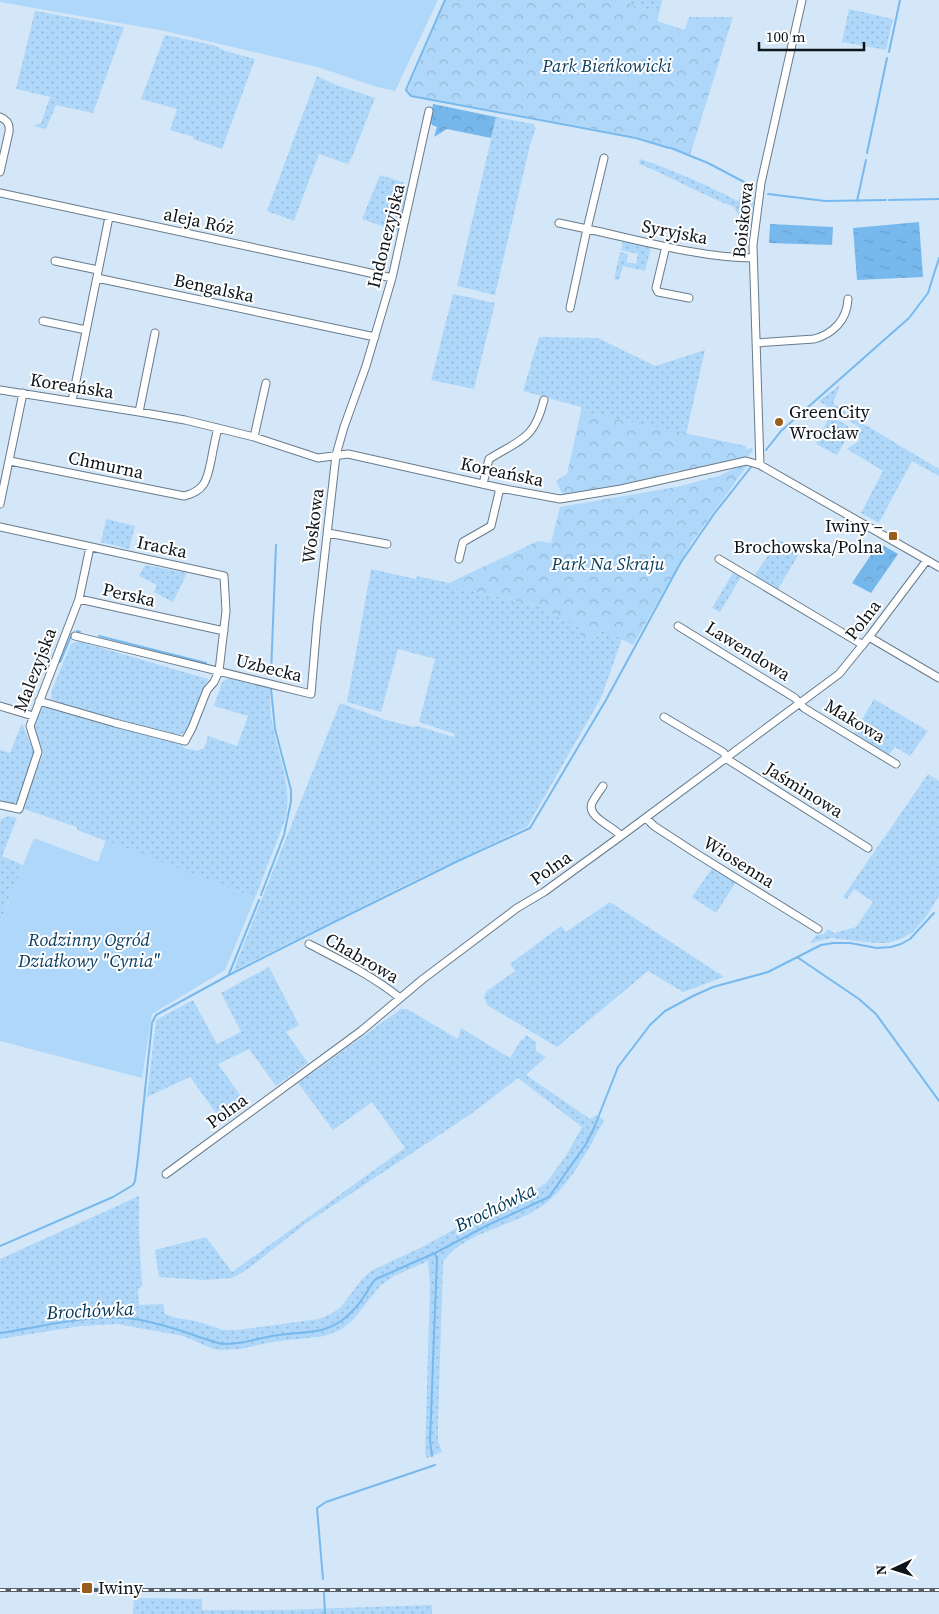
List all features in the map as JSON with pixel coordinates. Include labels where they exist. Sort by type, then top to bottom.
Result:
[{"type":"street","name":"Boiskowa","points":[[760,465],[753,245],[761,184],[802,0]]},
{"type":"street","name":"Indonezyjska","points":[[366,366],[392,278],[429,112]]},
{"type":"street","points":[[0,117],[4,118],[10,126],[0,172]]},
{"type":"street","points":[[570,308],[604,158]]},
{"type":"street","name":"aleja Róż","points":[[0,193],[392,278]]},
{"type":"street","points":[[72,401],[109,217]]},
{"type":"street","name":"Syryjska","points":[[559,223],[666,246],[722,256],[752,258]]},
{"type":"street","points":[[666,246],[656,288],[658,292],[688,298]]},
{"type":"street","points":[[55,261],[98,270]]},
{"type":"street","name":"Bengalska","points":[[97,278],[375,337]]},
{"type":"street","points":[[756,347],[814,339],[823,336],[841,320],[848,299]]},
{"type":"street","points":[[43,321],[86,330]]},
{"type":"street","points":[[139,412],[155,333]]},
{"type":"street","name":"Woskowa","points":[[311,694],[336,455],[366,366]]},
{"type":"street","points":[[254,438],[266,383]]},
{"type":"street","name":"Koreańska","points":[[0,390],[139,412],[218,428],[283,446],[312,457],[323,458],[348,454],[500,488],[560,499],[621,489],[746,461],[760,465]]},
{"type":"street","points":[[0,504],[23,394]]},
{"type":"street","points":[[483,484],[489,459],[531,432],[537,424],[544,400]]},
{"type":"street","name":"Chmurna","points":[[10,461],[184,496],[193,494],[201,488],[208,478],[218,428]]},
{"type":"street","points":[[760,465],[939,567]]},
{"type":"street","points":[[459,559],[462,542],[492,526],[500,488]]},
{"type":"street","name":"Iracka","points":[[0,527],[224,576],[226,610],[219,671]]},
{"type":"street","points":[[328,533],[387,544]]},
{"type":"street","name":"Perska","points":[[90,547],[79,599],[224,631]]},
{"type":"street","points":[[719,560],[863,646]]},
{"type":"street","name":"Polna","points":[[166,1174],[361,1032],[430,974],[517,908],[544,892],[646,818],[839,674],[863,646],[927,560]]},
{"type":"street","name":"Malezyjska","points":[[0,805],[19,809],[38,752],[30,726],[79,599]]},
{"type":"street","name":"Lawendowa","points":[[678,626],[795,698],[800,703]]},
{"type":"street","name":"Uzbecka","points":[[75,636],[311,694]]},
{"type":"street","points":[[869,637],[939,678]]},
{"type":"street","points":[[40,701],[114,724],[185,742],[207,690],[214,682],[219,671]]},
{"type":"street","name":"Makowa","points":[[800,703],[804,708],[896,764]]},
{"type":"street","points":[[0,706],[33,716]]},
{"type":"street","name":"Jaśminowa","points":[[664,717],[723,752],[730,761],[868,848]]},
{"type":"street","points":[[603,786],[591,805],[591,810],[593,815],[621,836]]},
{"type":"street","name":"Wiosenna","points":[[646,818],[654,826],[697,854],[818,929]]},
{"type":"street","name":"Chabrowa","points":[[309,944],[355,968],[390,989],[400,998]]},
{"type":"green space","points":[[0,0],[438,0],[395,91],[377,87],[321,68],[165,31],[0,2]]},
{"type":"green space","name":"Park Bieńkowicki","points":[[446,0],[621,0],[659,14],[657,21],[685,30],[689,17],[733,17],[690,155],[637,137],[411,95],[408,89]]},
{"type":"green space","points":[[621,0],[662,0],[659,14]]},
{"type":"green space","points":[[849,9],[893,19],[886,50],[842,42]]},
{"type":"green space","points":[[35,11],[124,27],[93,113],[56,105],[46,129],[34,126],[41,123],[50,97],[16,89]]},
{"type":"green space","points":[[165,35],[213,45],[225,51],[255,59],[222,149],[193,139],[194,137],[170,130],[177,109],[141,99]]},
{"type":"green space","points":[[317,76],[336,85],[375,98],[348,164],[319,154],[294,221],[267,211]]},
{"type":"green space","points":[[433,104],[496,117],[491,138],[447,129],[434,137],[437,127],[432,125],[430,121]]},
{"type":"green space","points":[[496,117],[533,124],[536,128],[530,145],[495,295],[457,286]]},
{"type":"green space","points":[[640,159],[690,178],[738,201],[743,189],[754,197],[749,241],[745,252],[739,253],[742,222],[734,207],[639,164]]},
{"type":"green space","points":[[380,175],[405,183],[409,189],[399,232],[362,219]]},
{"type":"green space","points":[[623,241],[651,247],[645,271],[623,266],[619,280],[614,279],[620,252],[628,254],[626,262],[636,264],[638,254],[621,250]]},
{"type":"green space","points":[[453,294],[495,303],[474,389],[431,380]]},
{"type":"green space","points":[[539,337],[598,338],[655,366],[705,350],[686,434],[581,411],[581,407],[523,391]]},
{"type":"green space","points":[[840,385],[833,403],[862,423],[939,469],[939,476],[912,461],[879,523],[861,513],[883,471],[847,449],[859,441],[859,427],[819,401]]},
{"type":"green space","points":[[581,411],[746,446],[746,449],[752,448],[753,451],[747,457],[682,474],[680,470],[653,477],[645,482],[567,495],[562,493],[556,481],[567,474]]},
{"type":"green space","points":[[830,415],[848,426],[849,434],[837,455],[816,444]]},
{"type":"green space","name":"Park Na Skraju","points":[[739,466],[747,466],[692,542],[633,645],[603,630],[590,641],[581,639],[579,627],[554,615],[545,607],[449,586],[449,583],[538,541],[551,543],[560,507],[676,487],[719,476]]},
{"type":"green space","points":[[106,519],[135,526],[129,549],[101,542]]},
{"type":"green space","points":[[779,540],[800,552],[778,589],[754,576]]},
{"type":"green space","points":[[879,543],[898,554],[871,593],[852,583]]},
{"type":"green space","points":[[145,565],[187,573],[173,602],[154,592],[157,585],[139,576]]},
{"type":"green space","points":[[371,569],[416,579],[417,576],[449,583],[449,586],[545,607],[554,615],[579,627],[590,641],[603,630],[622,639],[601,698],[527,827],[405,885],[233,971],[340,703],[383,719],[413,727],[417,726],[454,737],[455,734],[419,722],[435,659],[398,649],[381,712],[347,702]]},
{"type":"green space","points":[[733,573],[741,577],[720,612],[712,608]]},
{"type":"green space","points":[[78,641],[208,679],[190,728],[179,736],[68,707],[51,699],[52,690],[71,644]]},
{"type":"green space","points":[[229,678],[259,686],[260,682],[270,684],[272,722],[286,784],[287,808],[285,820],[255,898],[77,830],[77,827],[21,808],[43,754],[34,725],[38,713],[43,706],[181,742],[184,748],[197,751],[204,748],[208,736],[237,746],[248,716],[214,706],[222,682]]},
{"type":"green space","points":[[874,699],[928,731],[910,756],[895,747],[888,756],[853,735]]},
{"type":"green space","points":[[22,723],[35,755],[18,802],[8,804],[0,801],[0,750],[10,753]]},
{"type":"green space","points":[[928,774],[939,781],[939,896],[926,917],[913,932],[901,939],[888,943],[832,938],[810,943],[816,935],[824,934],[828,929],[834,933],[856,927],[873,902],[854,889],[847,899],[843,897]]},
{"type":"green space","points":[[9,816],[17,818],[2,856],[23,865],[0,923],[0,822],[1,819]]},
{"type":"green space","name":"Rodzinny Ogród Działkowy \"Cynia\"","points":[[34,838],[98,862],[106,840],[255,898],[225,970],[152,1014],[142,1078],[0,1041],[0,923]]},
{"type":"green space","points":[[713,867],[736,882],[716,913],[692,897]]},
{"type":"green space","points":[[610,902],[724,977],[683,992],[648,971],[557,1047],[487,1005],[484,997],[487,991],[515,971],[510,964],[561,926],[566,932]]},
{"type":"green space","points":[[269,967],[299,1025],[286,1032],[308,1063],[276,1086],[249,1049],[218,1064],[248,1106],[224,1124],[190,1077],[147,1097],[156,1020],[193,1000],[217,1044],[241,1032],[221,993]]},
{"type":"green space","points":[[401,1009],[407,1009],[458,1039],[461,1028],[510,1058],[526,1035],[536,1042],[536,1051],[546,1057],[526,1075],[590,1119],[596,1115],[604,1120],[568,1180],[549,1200],[527,1215],[487,1231],[462,1244],[451,1252],[443,1262],[438,1423],[438,1441],[442,1452],[427,1458],[425,1454],[430,1285],[428,1261],[394,1276],[380,1286],[353,1320],[342,1329],[325,1336],[272,1342],[240,1349],[220,1350],[213,1349],[183,1336],[117,1324],[81,1326],[0,1339],[0,1259],[139,1196],[142,1286],[138,1289],[139,1305],[163,1304],[165,1314],[176,1318],[196,1321],[223,1330],[238,1330],[319,1319],[331,1314],[341,1307],[362,1279],[371,1271],[424,1246],[477,1217],[533,1192],[547,1182],[567,1154],[582,1127],[518,1078],[471,1114],[305,1224],[248,1269],[232,1278],[204,1280],[159,1277],[155,1250],[206,1237],[232,1272],[405,1148],[372,1102],[333,1130],[298,1083]]},
{"type":"green space","points":[[134,1598],[202,1599],[202,1610],[281,1610],[432,1605],[432,1614],[133,1614]]},
{"type":"water","points":[[919,222],[923,277],[857,280],[853,228]]},
{"type":"water","points":[[770,224],[833,227],[832,245],[769,243]]},
{"type":"waterway","points":[[445,0],[406,90],[411,96],[636,138],[669,148]]},
{"type":"waterway","points":[[889,52],[900,0]]},
{"type":"waterway","points":[[867,153],[887,58]]},
{"type":"waterway","points":[[671,148],[708,163],[746,183]]},
{"type":"waterway","points":[[857,201],[866,160]]},
{"type":"waterway","points":[[768,194],[825,201],[886,200]]},
{"type":"waterway","points":[[889,200],[939,199]]},
{"type":"waterway","points":[[766,450],[781,431],[909,318],[928,293],[939,258]]},
{"type":"waterway","points":[[0,1246],[113,1197],[133,1185],[138,1158],[152,1023],[156,1015],[229,975],[332,923],[530,828],[606,700],[681,562],[714,514],[751,467]]},
{"type":"waterway","points":[[271,674],[276,545]]},
{"type":"waterway","points":[[60,662],[72,634]]},
{"type":"waterway","points":[[99,636],[206,663]]},
{"type":"waterway","points":[[261,895],[284,835],[291,801],[291,790],[275,729],[271,689]]},
{"type":"waterway","points":[[229,974],[259,900]]},
{"type":"waterway","name":"Brochówka","points":[[0,1333],[84,1319],[118,1318],[157,1323],[222,1344],[229,1344],[321,1330],[329,1327],[345,1318],[354,1310],[376,1279],[435,1253],[488,1225],[549,1197],[586,1144],[618,1067],[650,1025],[665,1011],[713,987],[768,972],[821,945],[850,943],[877,948],[901,944],[910,939],[934,913]]},
{"type":"waterway","points":[[797,957],[859,999],[876,1014],[939,1101]]},
{"type":"waterway","points":[[432,1456],[430,1441],[437,1258],[435,1254]]},
{"type":"waterway","points":[[323,1579],[317,1508],[326,1502],[435,1465]]},
{"type":"waterway","points":[[324,1593],[325,1614]]},
{"type":"railway","points":[[0,1590],[939,1590]]},
{"type":"place","name":"GreenCity Wrocław","points":[[779,422]]},
{"type":"place","name":"Iwiny – Brochowska/Polna","points":[[893,536]]},
{"type":"place","name":"Iwiny","points":[[87,1588]]}]
